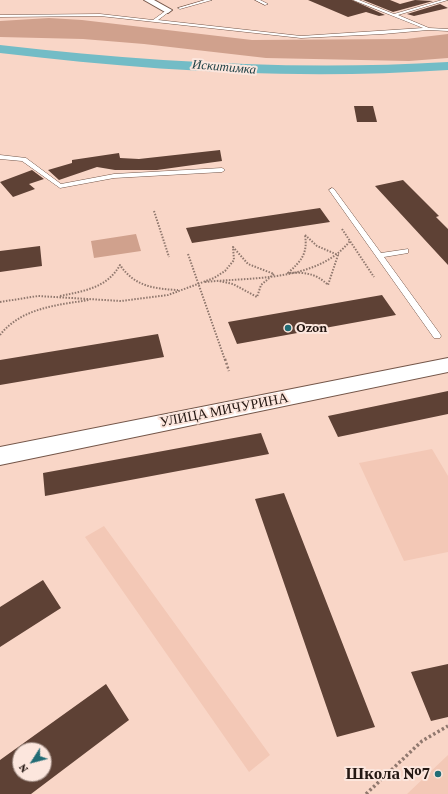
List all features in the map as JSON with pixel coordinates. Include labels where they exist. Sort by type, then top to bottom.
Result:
[{"type":"street","points":[[148,0],[168,10]]},
{"type":"street","name":"УЛИЦА МИЧУРИНА","points":[[0,456],[448,365]]},
{"type":"lane","points":[[180,8],[210,0]]},
{"type":"lane","points":[[257,0],[266,4]]},
{"type":"lane","points":[[355,0],[428,29]]},
{"type":"lane","points":[[393,15],[447,0]]},
{"type":"lane","points":[[154,21],[168,10]]},
{"type":"lane","points":[[0,16],[100,15],[301,38],[428,29],[448,30]]},
{"type":"lane","points":[[0,157],[16,157],[34,164],[60,186],[114,176],[222,170]]},
{"type":"lane","points":[[332,190],[437,336]]},
{"type":"lane","points":[[379,256],[405,251]]},
{"type":"path","points":[[154,211],[169,257]]},
{"type":"path","points":[[342,229],[374,277]]},
{"type":"path","points":[[288,273],[306,254],[308,248],[305,235],[317,246],[338,255]]},
{"type":"path","points":[[288,273],[333,259],[350,241]]},
{"type":"path","points":[[0,302],[38,296],[138,300],[168,294],[214,278],[232,266],[234,260],[233,247],[248,264],[274,274]]},
{"type":"path","points":[[188,254],[229,371]]},
{"type":"path","points":[[198,283],[288,273],[314,274],[322,278],[328,285],[332,269],[338,255]]},
{"type":"path","points":[[58,297],[96,288],[107,282],[115,275],[120,265],[125,274],[140,284],[155,289],[181,290]]},
{"type":"path","points":[[219,281],[243,288],[257,297],[261,285],[274,274]]},
{"type":"path","points":[[0,335],[3,328],[24,315],[51,307],[93,299]]},
{"type":"path","points":[[366,794],[422,741],[448,726]]},
{"type":"shaded area","points":[[49,18],[82,20],[252,40],[406,39],[448,34],[448,58],[409,61],[266,58],[144,44],[83,39],[0,37],[0,21]]},
{"type":"shaded area","points":[[136,234],[141,251],[94,258],[91,241]]},
{"type":"shaded area","points":[[432,449],[448,476],[448,552],[404,561],[359,463]]},
{"type":"shaded area","points":[[104,526],[270,755],[249,772],[85,537]]},
{"type":"shaded area","name":"Школа №7","points":[[448,755],[448,794],[407,794]]},
{"type":"building","points":[[308,0],[352,0],[385,15],[379,16],[366,12],[348,17]]},
{"type":"building","points":[[363,0],[390,0],[400,4],[415,0],[433,1],[393,12]]},
{"type":"building","points":[[440,4],[448,8],[414,16],[407,14]]},
{"type":"building","points":[[354,106],[373,106],[377,122],[357,122]]},
{"type":"building","points":[[220,150],[222,161],[157,170],[115,170],[97,167],[59,180],[48,170],[72,163],[72,160],[119,153],[120,158],[139,159]]},
{"type":"building","points":[[32,170],[44,179],[29,184],[35,189],[13,197],[0,182]]},
{"type":"building","points":[[403,180],[439,216],[436,217],[448,229],[448,265],[375,186]]},
{"type":"building","points":[[320,208],[330,222],[192,243],[186,228]]},
{"type":"building","points":[[40,246],[42,266],[0,272],[0,251]]},
{"type":"building","points":[[382,295],[396,315],[237,344],[228,322]]},
{"type":"building","points":[[158,334],[164,357],[0,385],[0,360]]},
{"type":"building","points":[[448,391],[448,414],[338,437],[328,416]]},
{"type":"building","points":[[261,433],[269,454],[45,496],[43,473]]},
{"type":"building","points":[[284,493],[375,727],[337,737],[255,499]]},
{"type":"building","points":[[43,580],[61,608],[0,647],[0,607]]},
{"type":"building","points":[[448,664],[448,717],[431,721],[411,672]]},
{"type":"building","points":[[106,684],[129,720],[52,778],[52,742],[25,742]]},
{"type":"building","points":[[12,751],[12,782],[47,782],[31,794],[0,794],[0,760]]},
{"type":"waterway","name":"Искитимка","points":[[0,49],[111,61],[224,69],[336,71],[448,66]]},
{"type":"place","name":"Ozon","points":[[288,328]]},
{"type":"place","name":"Школа №7","points":[[438,774]]}]
